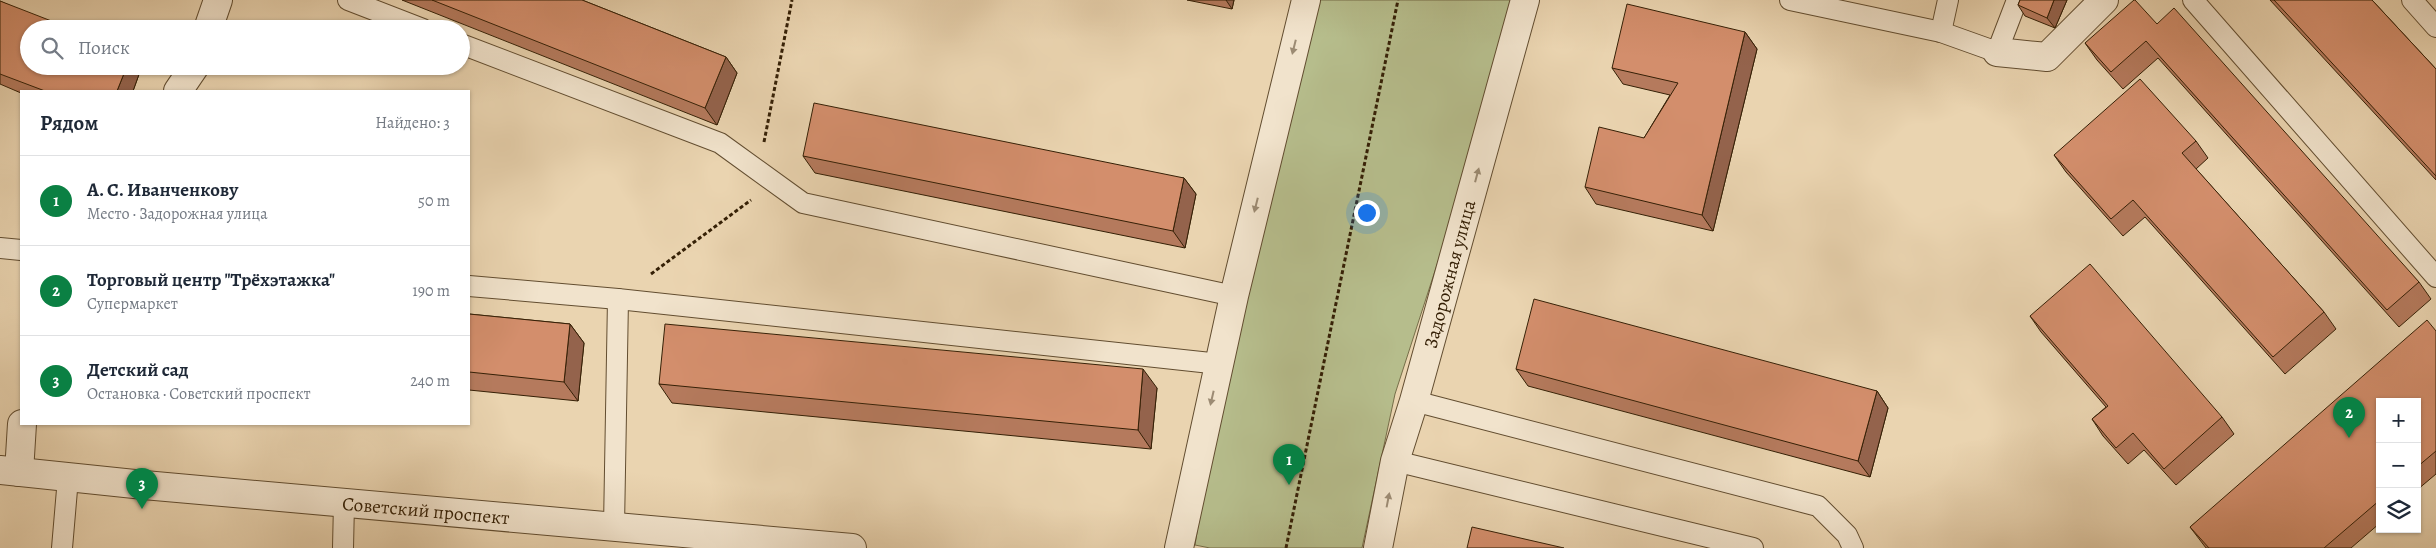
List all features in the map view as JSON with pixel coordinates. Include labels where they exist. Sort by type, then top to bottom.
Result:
[{"type":"street","points":[[1179,548],[1234,296],[1306,0]]},
{"type":"street","name":"Задорожная улица","points":[[1378,548],[1395,461],[1414,401],[1525,0]]},
{"type":"street","points":[[1997,52],[2047,57],[2104,0]]},
{"type":"street","points":[[179,90],[189,75]]},
{"type":"street","points":[[10,471],[22,425]]},
{"type":"street","name":"Советский проспект","points":[[10,471],[68,478],[852,548]]},
{"type":"lane","points":[[348,0],[400,20]]},
{"type":"lane","points":[[1790,0],[1941,32],[1997,52],[2017,0]]},
{"type":"lane","points":[[1941,32],[1948,0]]},
{"type":"lane","points":[[2193,0],[2436,277]]},
{"type":"lane","points":[[2412,0],[2436,27]]},
{"type":"lane","points":[[470,47],[720,143],[803,203],[1234,296]]},
{"type":"lane","points":[[0,248],[20,250]]},
{"type":"lane","points":[[470,286],[618,299],[1220,364]]},
{"type":"lane","points":[[614,527],[618,299]]},
{"type":"lane","points":[[1414,401],[1818,506],[1848,535],[1853,548]]},
{"type":"lane","points":[[1395,461],[1753,548]]},
{"type":"lane","points":[[62,548],[68,478]]},
{"type":"lane","points":[[343,548],[344,503]]},
{"type":"path","points":[[1286,548],[1398,0]]},
{"type":"green space","points":[[1301,0],[1523,0],[1395,394],[1362,548],[1210,548],[1195,545],[1234,296]]},
{"type":"building","points":[[432,0],[582,0],[726,57],[705,108]]},
{"type":"building","points":[[2020,0],[2054,0],[2047,18],[2018,5]]},
{"type":"building","points":[[2134,0],[2157,24],[2174,8],[2419,282],[2387,310],[2146,41],[2111,72],[2085,43]]},
{"type":"building","points":[[2274,0],[2372,0],[2436,69],[2436,176]]},
{"type":"building","points":[[0,1],[49,20],[20,20],[20,75],[123,75],[117,90],[42,90],[0,74]]},
{"type":"building","points":[[1627,4],[1745,32],[1702,215],[1585,187],[1599,127],[1644,138],[1678,83],[1612,68]]},
{"type":"building","points":[[2140,79],[2196,141],[2182,153],[2324,312],[2273,357],[2133,200],[2111,219],[2054,155]]},
{"type":"building","points":[[814,103],[1184,178],[1173,231],[803,156]]},
{"type":"building","points":[[2090,264],[2222,417],[2164,469],[2133,433],[2116,448],[2092,419],[2108,406],[2030,316]]},
{"type":"building","points":[[1534,299],[1877,391],[1858,461],[1516,369]]},
{"type":"building","points":[[470,314],[570,324],[564,382],[470,372]]},
{"type":"building","points":[[2427,320],[2436,331],[2436,451],[2421,464],[2421,398],[2376,398],[2376,503],[2324,548],[2209,548],[2190,527]]},
{"type":"building","points":[[665,324],[1143,369],[1138,430],[659,384]]},
{"type":"building","points":[[1472,527],[1564,548],[1467,548]]},
{"type":"place","name":"Торговый центр \"Трёхэтажка\"","points":[[2349,438]]},
{"type":"place","name":"А. С. Иванченкову","points":[[1289,485]]},
{"type":"place","name":"Детский сад","points":[[142,509]]}]
